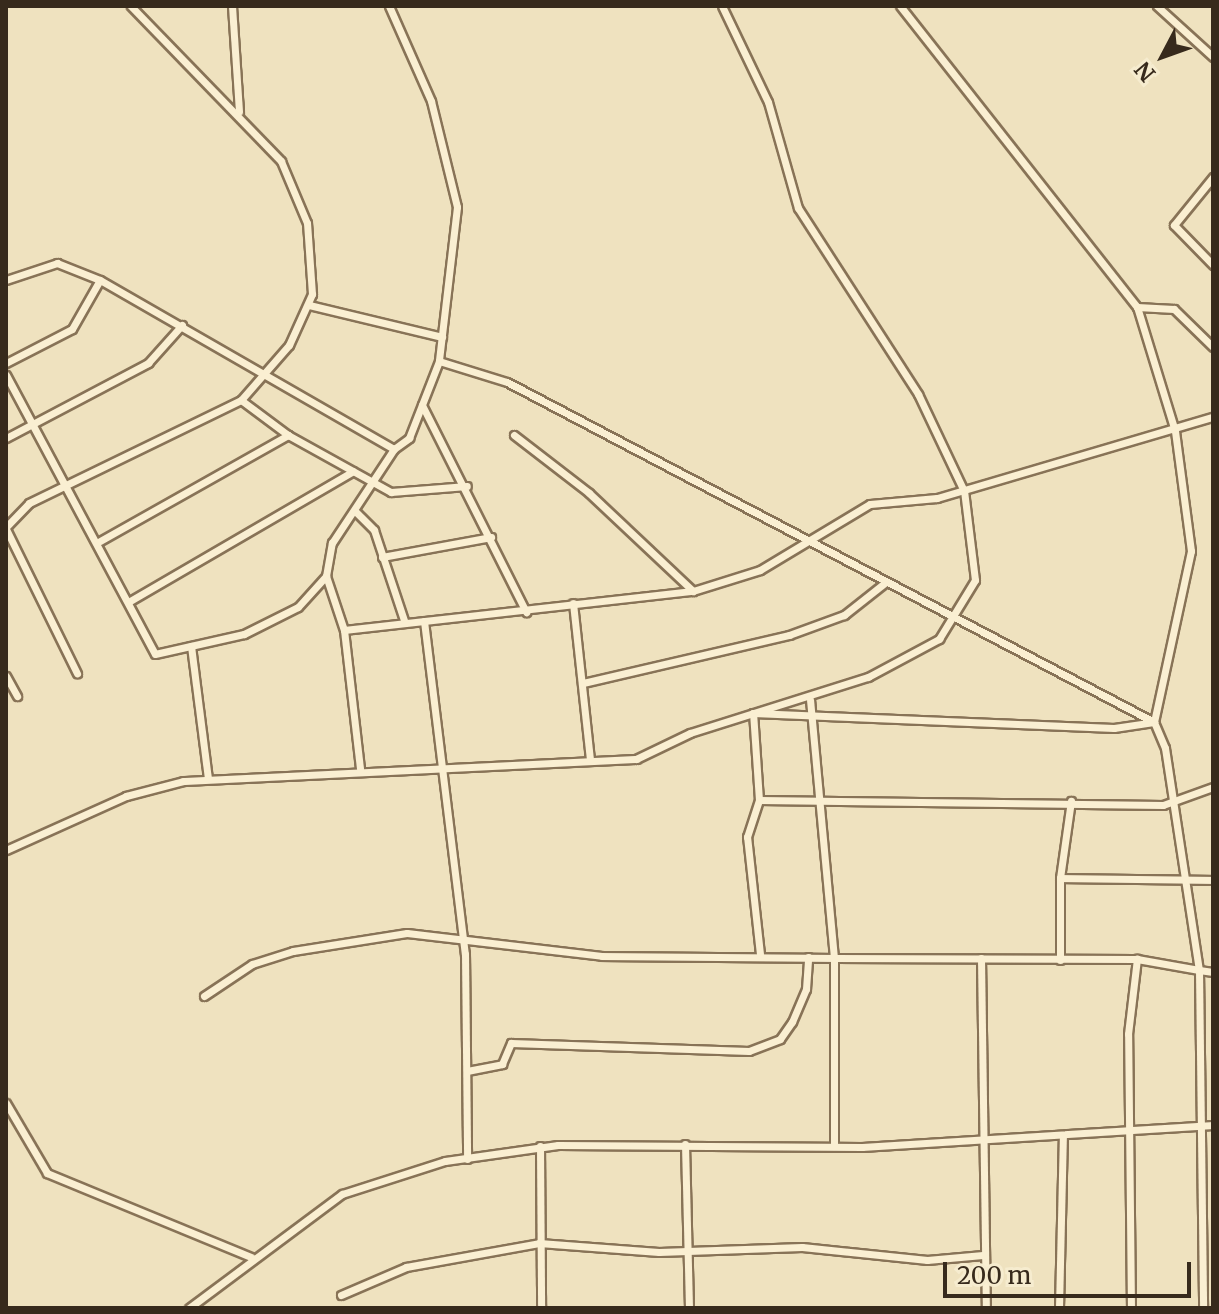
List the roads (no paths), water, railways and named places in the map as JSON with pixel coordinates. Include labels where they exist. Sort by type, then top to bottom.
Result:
[{"type":"street","points":[[77,673],[6,528],[29,503],[241,400],[266,372],[309,305],[312,250],[301,204],[281,161],[239,112],[131,6]]},
{"type":"street","points":[[232,6],[239,112]]},
{"type":"street","points":[[360,769],[344,630],[326,576],[332,543],[394,449],[409,438],[439,361],[457,207],[431,101],[389,6]]},
{"type":"street","points":[[6,850],[147,788],[208,778],[636,759],[753,713],[810,700],[939,639],[957,616],[975,580],[964,491],[918,394],[798,208],[768,102],[722,6]]},
{"type":"street","points":[[900,6],[1137,307],[1175,431],[1191,551],[1154,722],[1189,884],[1199,970],[1209,1126],[1203,1308]]},
{"type":"street","points":[[1157,6],[1213,57]]},
{"type":"street","points":[[1213,177],[1174,225],[1213,265]]},
{"type":"street","points":[[6,280],[57,263],[100,280],[266,372],[394,449]]},
{"type":"street","points":[[6,363],[72,329],[100,280]]},
{"type":"street","points":[[309,305],[442,337]]},
{"type":"street","points":[[1137,307],[1174,309],[1213,347]]},
{"type":"street","points":[[6,438],[148,363],[182,325]]},
{"type":"street","points":[[439,361],[507,382],[808,537],[886,582],[957,616],[1154,722]]},
{"type":"street","points":[[6,375],[28,426],[100,541],[155,654],[244,634],[298,607],[326,576]]},
{"type":"street","points":[[241,400],[288,435],[391,492],[467,486]]},
{"type":"street","points":[[422,405],[467,486],[526,612]]},
{"type":"street","points":[[344,630],[693,591],[760,570],[808,537],[870,504],[964,491],[1175,431],[1213,417]]},
{"type":"street","points":[[100,541],[288,435]]},
{"type":"street","points":[[514,435],[589,493],[693,591]]},
{"type":"street","points":[[130,601],[353,471]]},
{"type":"street","points":[[355,511],[374,530],[405,623]]},
{"type":"street","points":[[382,557],[491,537]]},
{"type":"street","points":[[583,683],[789,635],[844,615],[886,582]]},
{"type":"street","points":[[573,603],[590,759]]},
{"type":"street","points":[[424,621],[463,942],[467,1159]]},
{"type":"street","points":[[191,646],[208,778]]},
{"type":"street","points":[[6,676],[17,696]]},
{"type":"street","points":[[810,700],[834,958],[834,1146]]},
{"type":"street","points":[[753,713],[811,713],[1114,728],[1154,722]]},
{"type":"street","points":[[753,713],[759,800],[747,837],[760,954]]},
{"type":"street","points":[[759,800],[819,796],[1173,802],[1213,787]]},
{"type":"street","points":[[1060,960],[1060,878],[1071,801]]},
{"type":"street","points":[[1060,878],[1189,884],[1213,880]]},
{"type":"street","points":[[204,996],[252,964],[354,936],[407,933],[602,956],[760,954],[834,958],[1137,959],[1213,972]]},
{"type":"street","points":[[467,1071],[502,1064],[511,1043],[749,1051],[780,1039],[792,1022],[806,989],[808,957]]},
{"type":"street","points":[[981,958],[986,1135],[983,1255],[986,1308]]},
{"type":"street","points":[[1131,1308],[1128,1134],[1137,959]]},
{"type":"street","points":[[6,1103],[47,1173],[251,1257]]},
{"type":"street","points":[[189,1308],[251,1257],[342,1194],[403,1171],[467,1159],[540,1146],[834,1146],[986,1135],[1128,1134],[1209,1126]]},
{"type":"street","points":[[1059,1308],[1063,1135]]},
{"type":"street","points":[[685,1144],[690,1250],[689,1308]]},
{"type":"street","points":[[540,1146],[541,1308]]},
{"type":"street","points":[[341,1295],[406,1267],[539,1243],[690,1250],[802,1247],[927,1260],[983,1255]]}]
